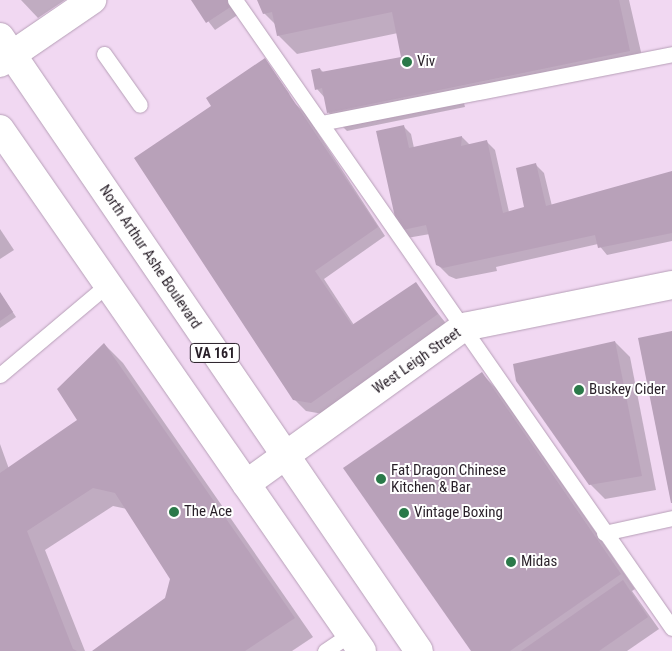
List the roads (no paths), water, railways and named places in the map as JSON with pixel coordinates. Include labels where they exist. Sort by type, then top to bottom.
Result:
[{"type":"main road","points":[[4,51],[92,0]]},
{"type":"main road","name":"North Arthur Ashe Boulevard","points":[[4,51],[419,651]]},
{"type":"main road","name":"VA 161","points":[[0,129],[356,642]]},
{"type":"main road","name":"West Leigh Street","points":[[246,484],[464,327],[672,285]]},
{"type":"lane","points":[[236,0],[464,327],[604,533],[672,628]]},
{"type":"lane","points":[[104,54],[140,105]]},
{"type":"lane","points":[[321,123],[672,54]]},
{"type":"lane","points":[[0,375],[108,284]]},
{"type":"lane","points":[[604,533],[672,518]]},
{"type":"lane","points":[[325,651],[356,642]]},
{"type":"place","name":"Viv","points":[[407,62]]},
{"type":"place","name":"Buskey Cider","points":[[579,390]]},
{"type":"place","name":"Fat Dragon Chinese Kitchen & Bar","points":[[381,479]]},
{"type":"place","name":"The Ace","points":[[174,512]]},
{"type":"place","name":"Vintage Boxing","points":[[404,513]]},
{"type":"place","name":"Midas","points":[[511,562]]}]
